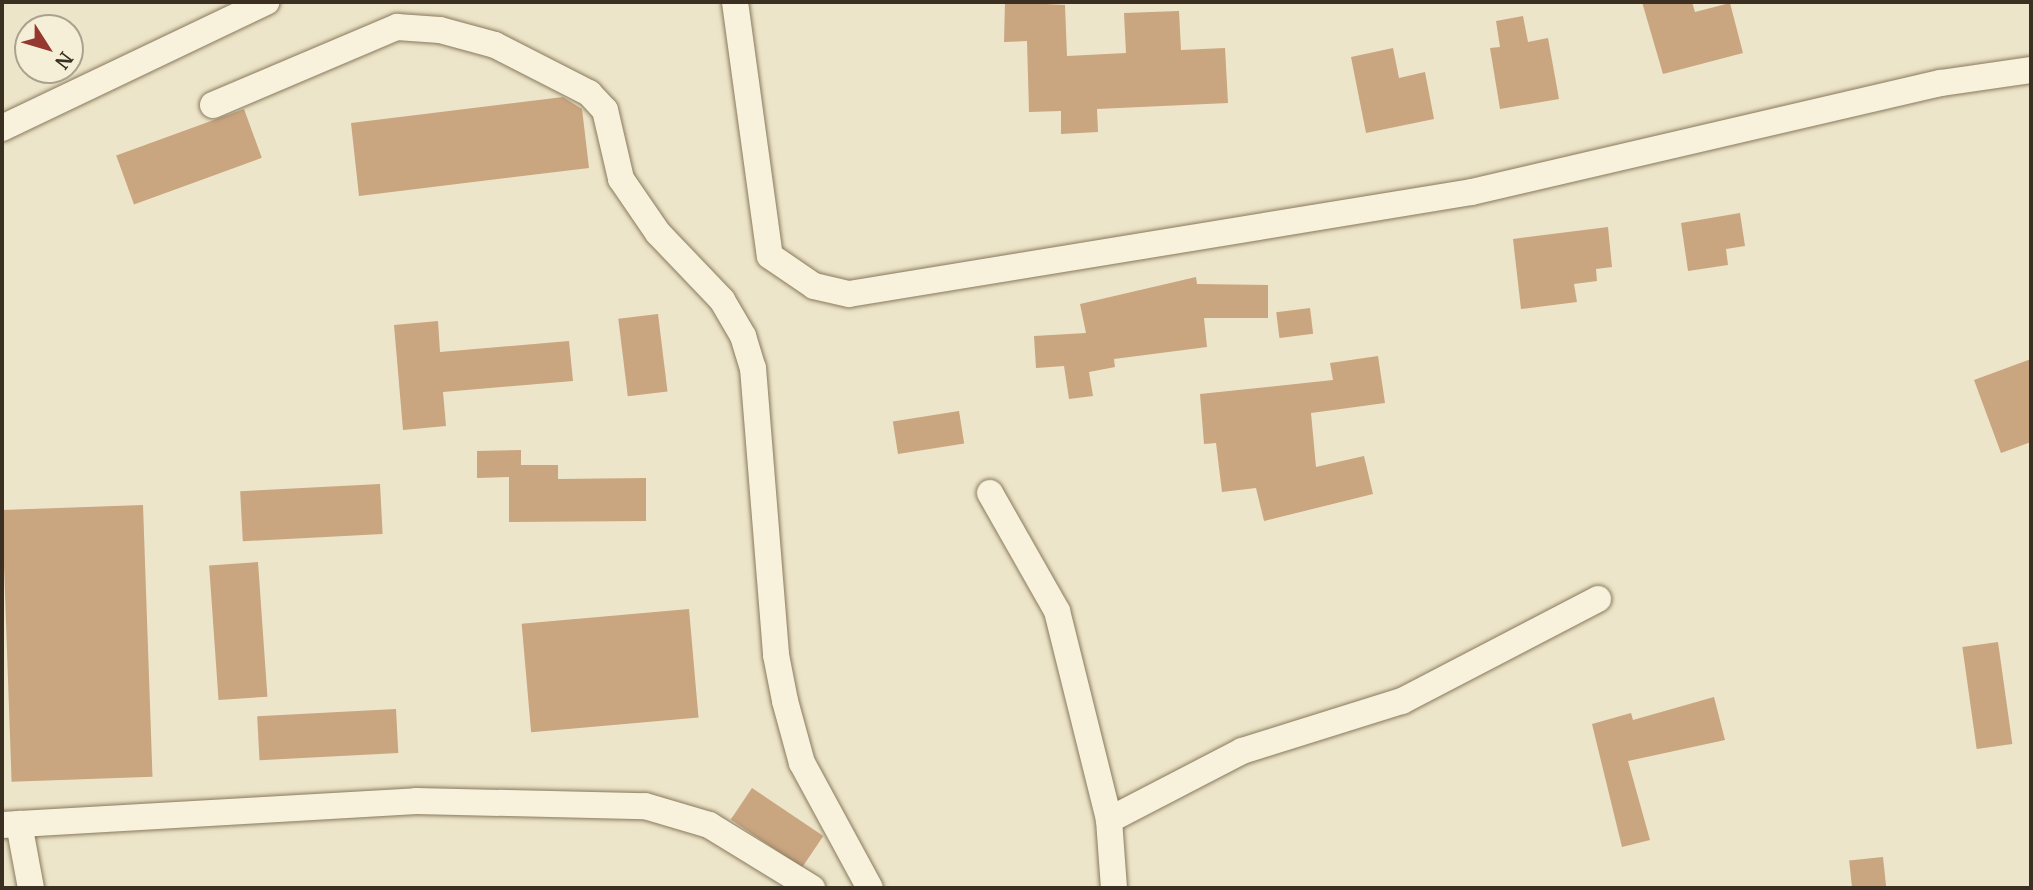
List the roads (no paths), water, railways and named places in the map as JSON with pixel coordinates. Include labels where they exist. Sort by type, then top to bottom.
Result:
[{"type":"street","points":[[2,128],[266,2]]},
{"type":"street","points":[[735,2],[770,256],[814,286],[849,295],[1472,192],[1941,83],[2031,70]]},
{"type":"street","points":[[213,105],[397,27],[440,30],[495,45],[589,93],[605,110],[621,179],[658,233],[722,300],[743,336],[753,368],[776,655],[785,701],[802,763],[870,888]]},
{"type":"street","points":[[990,492],[1057,611],[1109,820],[1114,888]]},
{"type":"street","points":[[1109,820],[1242,751],[1402,701],[1598,599]]},
{"type":"street","points":[[31,888],[10,825],[416,801],[645,806],[709,825],[812,888]]}]
